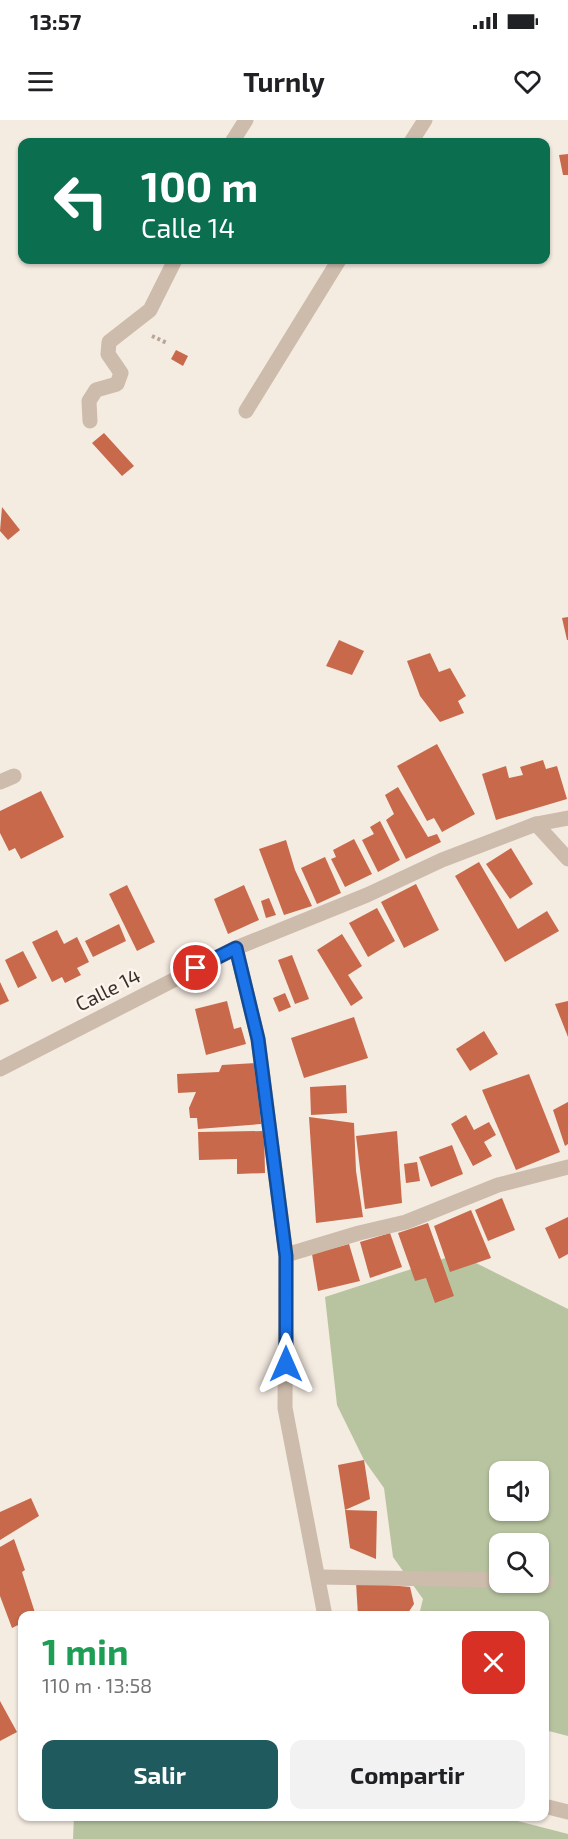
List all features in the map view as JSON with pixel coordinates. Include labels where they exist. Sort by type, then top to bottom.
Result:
[{"type":"street","points":[[235,138],[246,120]]},
{"type":"street","points":[[414,138],[425,120]]},
{"type":"street","points":[[90,421],[89,401],[96,390],[117,384],[122,373],[108,354],[109,342],[150,309],[173,264]]},
{"type":"street","points":[[246,411],[337,264]]},
{"type":"street","name":"Calle 14","points":[[0,1070],[236,948],[368,896],[442,860],[536,824],[568,818]]},
{"type":"street","points":[[536,824],[568,859]]},
{"type":"street","points":[[236,948],[258,1039],[286,1256],[285,1408],[324,1611]]},
{"type":"street","points":[[286,1256],[359,1233],[406,1222],[498,1185],[568,1167]]},
{"type":"street","points":[[319,1576],[489,1580]]},
{"type":"street","points":[[549,1807],[568,1812]]},
{"type":"green space","points":[[458,1254],[568,1309],[568,1736],[549,1731],[549,1611],[420,1611],[423,1599],[393,1557],[384,1488],[364,1460],[337,1405],[325,1297]]},
{"type":"green space","points":[[74,1821],[518,1821],[568,1834],[568,1839],[73,1839]]},
{"type":"building","points":[[568,154],[568,175],[563,175],[559,155]]},
{"type":"building","points":[[176,350],[188,356],[183,366],[171,359]]},
{"type":"building","points":[[104,433],[134,466],[122,476],[92,443]]},
{"type":"building","points":[[2,507],[20,530],[8,540],[0,531]]},
{"type":"building","points":[[568,617],[568,640],[567,640],[562,618]]},
{"type":"building","points":[[339,640],[364,651],[352,675],[326,666]]},
{"type":"building","points":[[430,653],[439,672],[450,668],[466,696],[458,701],[464,713],[440,722],[420,696],[407,661]]},
{"type":"building","points":[[437,744],[475,814],[442,832],[434,818],[427,821],[397,766]]},
{"type":"building","points":[[543,760],[546,769],[557,766],[567,799],[496,820],[482,774],[506,766],[509,778],[523,775],[520,767]]},
{"type":"building","points":[[398,787],[428,837],[437,834],[441,842],[406,859],[386,820],[394,814],[385,795]]},
{"type":"building","points":[[41,791],[64,837],[21,859],[15,848],[9,851],[0,833],[0,811]]},
{"type":"building","points":[[380,821],[400,860],[378,872],[362,840],[374,834],[370,827]]},
{"type":"building","points":[[354,839],[372,874],[345,887],[331,859],[336,857],[333,850]]},
{"type":"building","points":[[286,840],[295,870],[312,906],[284,915],[259,849]]},
{"type":"building","points":[[511,848],[533,884],[510,899],[486,864]]},
{"type":"building","points":[[325,857],[341,893],[317,904],[301,868]]},
{"type":"building","points":[[479,862],[518,929],[547,911],[559,931],[505,962],[455,876]]},
{"type":"building","points":[[416,884],[439,930],[404,948],[381,902]]},
{"type":"building","points":[[127,885],[155,942],[137,951],[109,894]]},
{"type":"building","points":[[244,885],[259,920],[228,934],[214,899]]},
{"type":"building","points":[[269,898],[276,915],[266,918],[261,901]]},
{"type":"building","points":[[377,908],[395,941],[368,957],[349,923]]},
{"type":"building","points":[[119,924],[126,941],[93,957],[85,941]]},
{"type":"building","points":[[57,930],[64,944],[77,937],[89,962],[77,968],[81,975],[65,983],[62,977],[52,982],[32,942]]},
{"type":"building","points":[[342,934],[362,966],[348,975],[363,998],[351,1006],[317,950]]},
{"type":"building","points":[[23,951],[37,978],[18,988],[5,960]]},
{"type":"building","points":[[292,955],[309,999],[295,1004],[278,960]]},
{"type":"building","points":[[0,982],[9,1001],[0,1005]]},
{"type":"building","points":[[285,993],[291,1007],[279,1012],[273,998]]},
{"type":"building","points":[[227,1001],[234,1029],[241,1027],[246,1044],[206,1055],[195,1009]]},
{"type":"building","points":[[568,1001],[568,1037],[555,1004]]},
{"type":"building","points":[[354,1017],[368,1058],[304,1078],[291,1038]]},
{"type":"building","points":[[484,1031],[498,1054],[470,1071],[456,1049]]},
{"type":"building","points":[[257,1063],[261,1124],[198,1129],[197,1118],[190,1118],[189,1108],[196,1092],[178,1093],[177,1074],[219,1072],[222,1065]]},
{"type":"building","points":[[529,1074],[560,1152],[516,1170],[482,1090]]},
{"type":"building","points":[[346,1085],[347,1113],[311,1115],[310,1087]]},
{"type":"building","points":[[568,1102],[568,1144],[565,1146],[553,1110]]},
{"type":"building","points":[[466,1115],[474,1130],[489,1122],[496,1135],[484,1142],[492,1156],[473,1166],[451,1124]]},
{"type":"building","points":[[309,1117],[354,1123],[356,1171],[363,1217],[316,1223]]},
{"type":"building","points":[[264,1131],[265,1173],[237,1174],[237,1159],[199,1160],[198,1132]]},
{"type":"building","points":[[397,1131],[402,1203],[365,1209],[356,1136]]},
{"type":"building","points":[[452,1145],[463,1174],[431,1187],[419,1157]]},
{"type":"building","points":[[417,1162],[420,1181],[406,1183],[404,1164]]},
{"type":"building","points":[[502,1198],[515,1230],[488,1241],[475,1210]]},
{"type":"building","points":[[471,1210],[491,1258],[450,1272],[434,1226]]},
{"type":"building","points":[[568,1217],[568,1254],[559,1259],[545,1228]]},
{"type":"building","points":[[428,1223],[454,1296],[435,1303],[426,1278],[415,1281],[398,1233]]},
{"type":"building","points":[[390,1233],[402,1267],[370,1278],[360,1242]]},
{"type":"building","points":[[349,1244],[360,1281],[318,1291],[312,1254]]},
{"type":"building","points":[[364,1460],[370,1499],[345,1510],[338,1465]]},
{"type":"building","points":[[31,1498],[39,1516],[0,1540],[0,1512]]},
{"type":"building","points":[[345,1510],[377,1511],[376,1559],[350,1548]]},
{"type":"building","points":[[14,1539],[25,1570],[22,1572],[34,1611],[18,1611],[18,1625],[12,1628],[0,1596],[0,1547]]},
{"type":"building","points":[[356,1582],[410,1587],[414,1604],[409,1611],[358,1611]]},
{"type":"building","points":[[0,1701],[17,1732],[0,1741]]},
{"type":"route","points":[[196,968],[236,948],[258,1039],[286,1256],[286,1364]]}]
